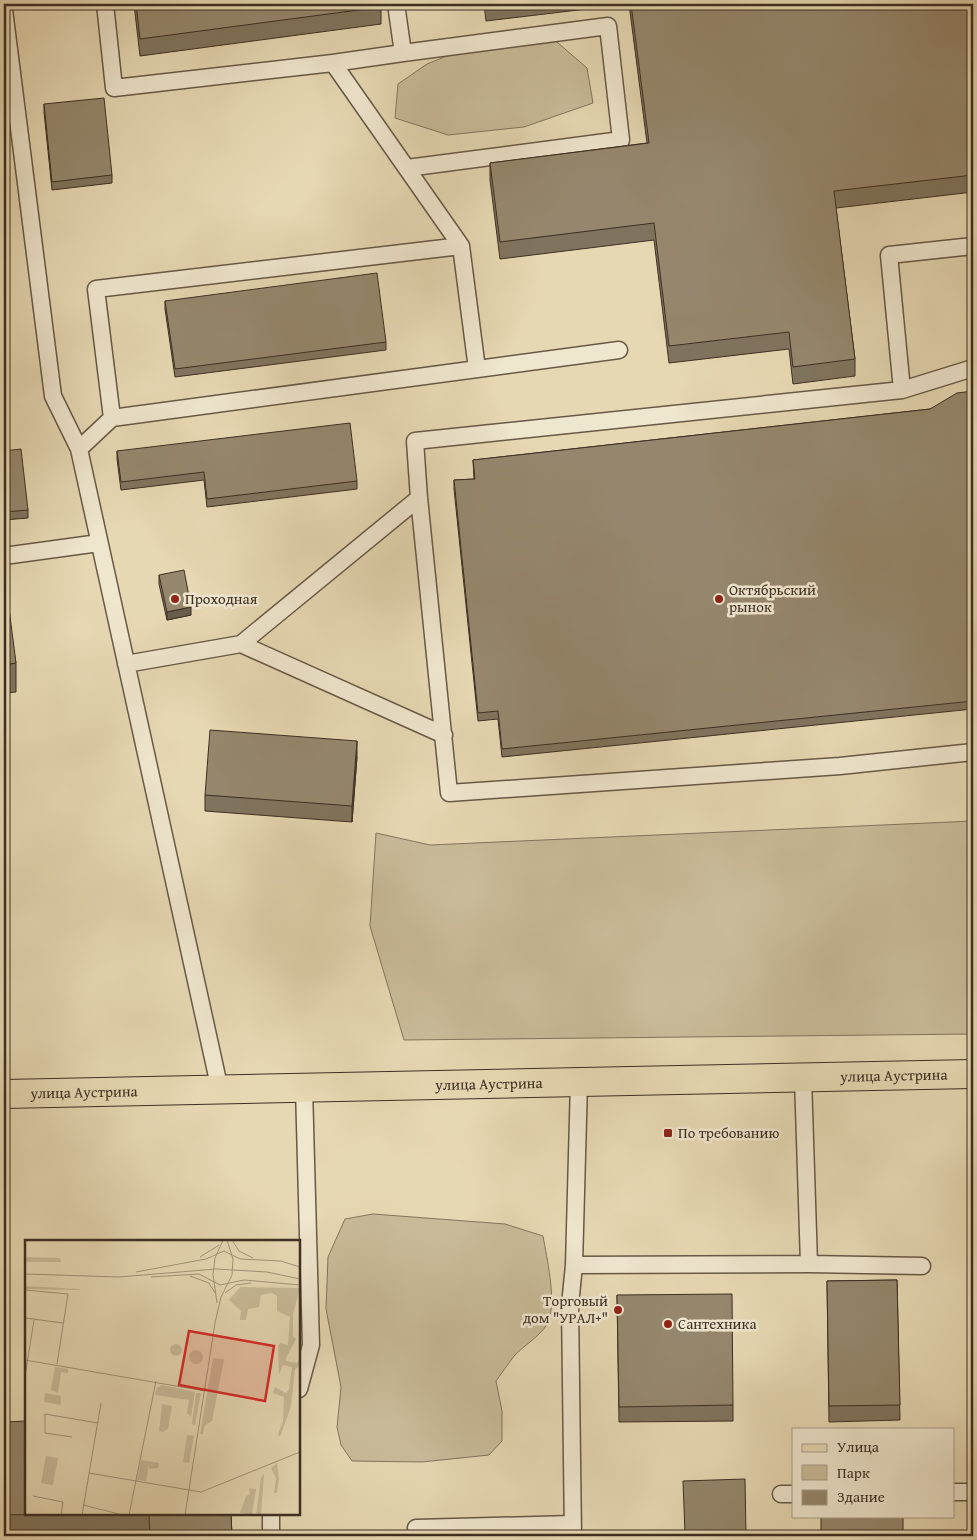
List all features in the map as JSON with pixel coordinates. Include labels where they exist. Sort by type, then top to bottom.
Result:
[{"type":"main road","name":"улица Аустрина","points":[[4,1094],[973,1074]]},
{"type":"lane","points":[[105,4],[114,88],[333,63],[608,26],[621,140],[407,168]]},
{"type":"lane","points":[[396,4],[403,53]]},
{"type":"lane","points":[[4,10],[53,396],[79,449],[220,1090]]},
{"type":"lane","points":[[333,63],[461,246],[477,369]]},
{"type":"lane","points":[[112,418],[96,289],[461,246]]},
{"type":"lane","points":[[902,390],[889,255],[973,246]]},
{"type":"lane","points":[[79,449],[112,418],[619,350]]},
{"type":"lane","points":[[973,368],[902,390],[415,441],[419,498],[450,793],[840,766],[973,752]]},
{"type":"lane","points":[[126,664],[241,644],[419,498]]},
{"type":"lane","points":[[4,556],[99,543]]},
{"type":"lane","points":[[241,644],[444,735]]},
{"type":"lane","points":[[803,1078],[809,1264]]},
{"type":"lane","points":[[416,1528],[572,1530],[570,1305],[574,1265],[579,1082]]},
{"type":"lane","points":[[300,1385],[310,1345],[304,1088]]},
{"type":"lane","points":[[574,1265],[809,1264],[922,1266]]},
{"type":"lane","points":[[954,1492],[973,1492]]},
{"type":"lane","points":[[271,1515],[271,1536]]},
{"type":"green space","points":[[550,36],[587,68],[593,103],[524,127],[448,135],[395,118],[398,84],[427,64],[469,47]]},
{"type":"green space","points":[[973,821],[973,1034],[404,1040],[370,926],[376,833],[430,845]]},
{"type":"green space","points":[[373,1214],[505,1224],[543,1236],[549,1267],[552,1301],[549,1320],[543,1330],[514,1356],[496,1381],[502,1411],[502,1441],[489,1455],[422,1462],[352,1461],[341,1445],[337,1427],[341,1387],[326,1309],[328,1257],[345,1219]]},
{"type":"building","points":[[136,4],[380,4],[381,7],[140,39]]},
{"type":"building","points":[[631,4],[973,4],[973,175],[834,191],[855,359],[793,367],[789,332],[669,346],[654,223],[500,242],[490,163],[649,143]]},
{"type":"building","points":[[104,98],[112,175],[52,182],[44,104]]},
{"type":"building","points":[[377,273],[386,342],[175,369],[165,301]]},
{"type":"building","name":"Октябрьский рынок","points":[[973,391],[973,701],[502,749],[498,711],[478,713],[454,480],[475,479],[473,460],[930,409],[957,393]]},
{"type":"building","points":[[350,423],[357,481],[207,499],[204,472],[121,482],[117,451]]},
{"type":"building","points":[[21,449],[28,510],[4,512],[4,451]]},
{"type":"building","name":"Проходная","points":[[184,570],[191,607],[167,612],[159,575]]},
{"type":"building","points":[[8,601],[16,663],[4,665],[4,602]]},
{"type":"building","points":[[210,730],[357,741],[352,806],[205,795]]},
{"type":"building","points":[[897,1280],[900,1405],[829,1406],[827,1281]]},
{"type":"building","points":[[732,1294],[733,1405],[619,1407],[617,1295]]},
{"type":"building","points":[[25,1421],[25,1515],[4,1515],[4,1422]]},
{"type":"building","points":[[745,1479],[746,1536],[674,1536],[674,1533],[685,1533],[683,1481]]},
{"type":"building","points":[[149,1515],[231,1515],[232,1536],[150,1536]]},
{"type":"building","points":[[821,1518],[903,1518],[903,1536],[821,1536]]},
{"type":"place","name":"Проходная","points":[[175,599]]},
{"type":"place","name":"Октябрьский рынок","points":[[719,599]]},
{"type":"place","name":"По требованию","points":[[668,1133]]},
{"type":"place","name":"Торговый дом \"УРАЛ+\"","points":[[618,1310]]},
{"type":"place","name":"Сантехника","points":[[668,1324]]}]
